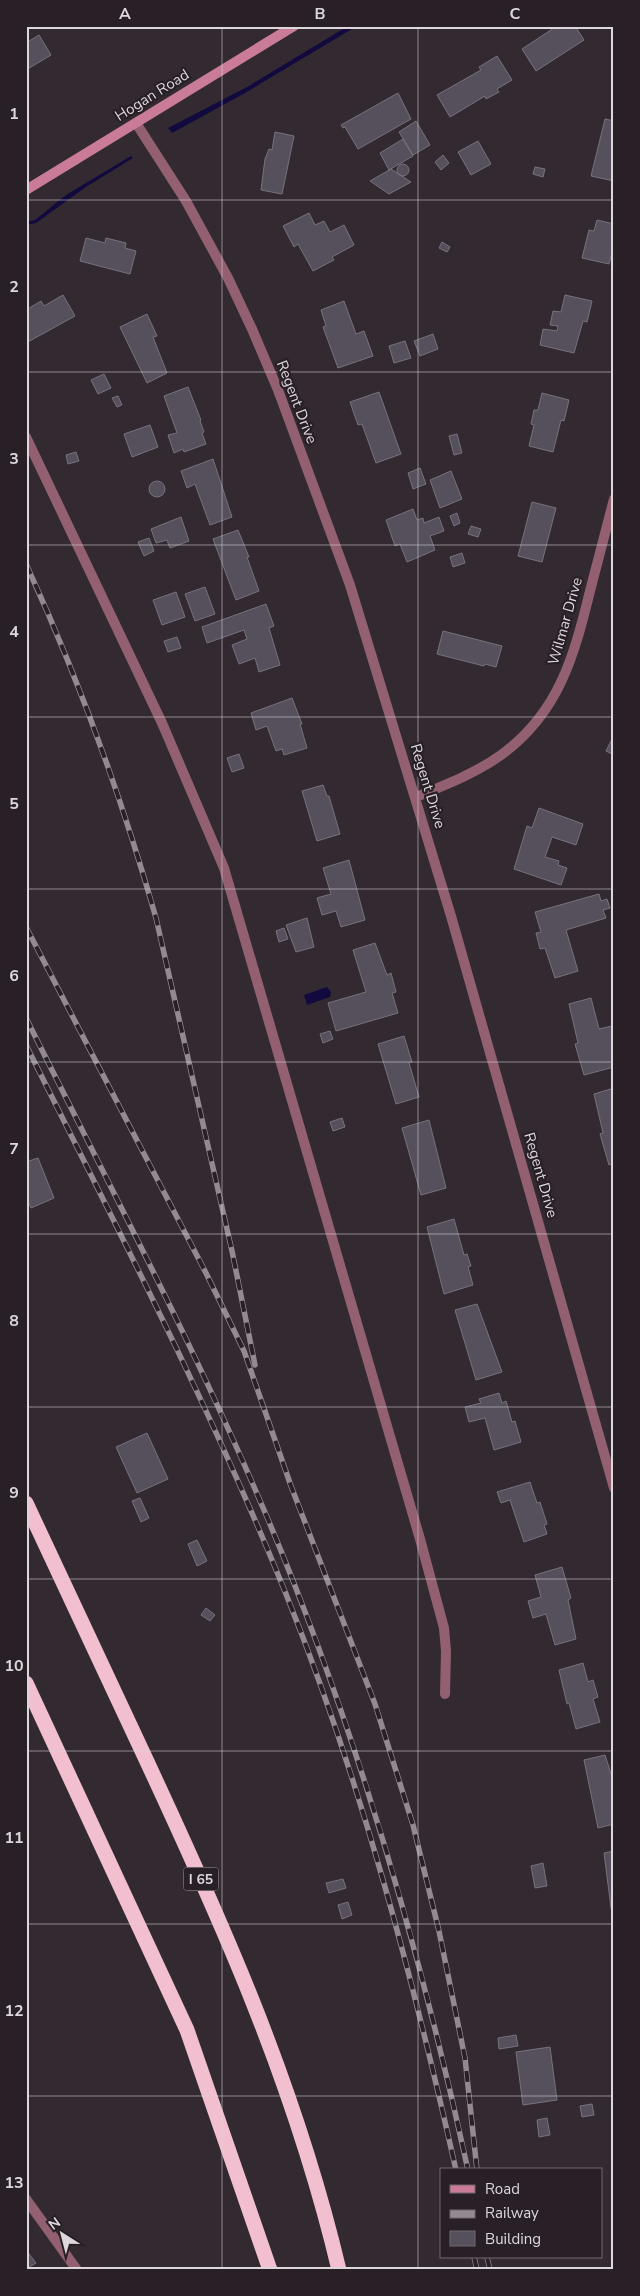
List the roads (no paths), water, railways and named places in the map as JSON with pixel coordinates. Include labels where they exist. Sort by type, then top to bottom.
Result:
[{"type":"highway","name":"I 65","points":[[26,1504],[238,1961],[272,2046],[293,2109],[314,2175],[339,2270]]},
{"type":"highway","points":[[26,1683],[187,2030],[270,2270]]},
{"type":"street","name":"Hogan Road","points":[[26,190],[294,26]]},
{"type":"street","name":"Regent Drive","points":[[136,123],[186,201],[228,278],[274,382],[350,585],[416,796],[609,1450],[614,1488]]},
{"type":"street","points":[[26,437],[162,723],[224,868],[420,1539],[444,1628],[446,1651],[445,1694]]},
{"type":"street","name":"Wilmar Drive","points":[[416,796],[474,771],[502,754],[538,720],[552,701],[563,681],[575,651],[614,498]]},
{"type":"street","points":[[26,2199],[77,2270]]},
{"type":"railway","points":[[26,564],[98,739],[129,828],[156,918],[232,1251],[255,1365]]},
{"type":"railway","points":[[26,927],[206,1273],[244,1351],[291,1486],[375,1704],[413,1825],[439,1931],[465,2058],[477,2168]]},
{"type":"railway","points":[[26,1018],[181,1328],[267,1517],[299,1596],[357,1757],[382,1838],[428,2003],[468,2168]]},
{"type":"railway","points":[[26,1045],[128,1249],[226,1454],[257,1524],[313,1664],[338,1735],[383,1879],[403,1951],[456,2168]]},
{"type":"railway","points":[[474,2258],[477,2270]]},
{"type":"railway","points":[[487,2258],[490,2270]]}]
